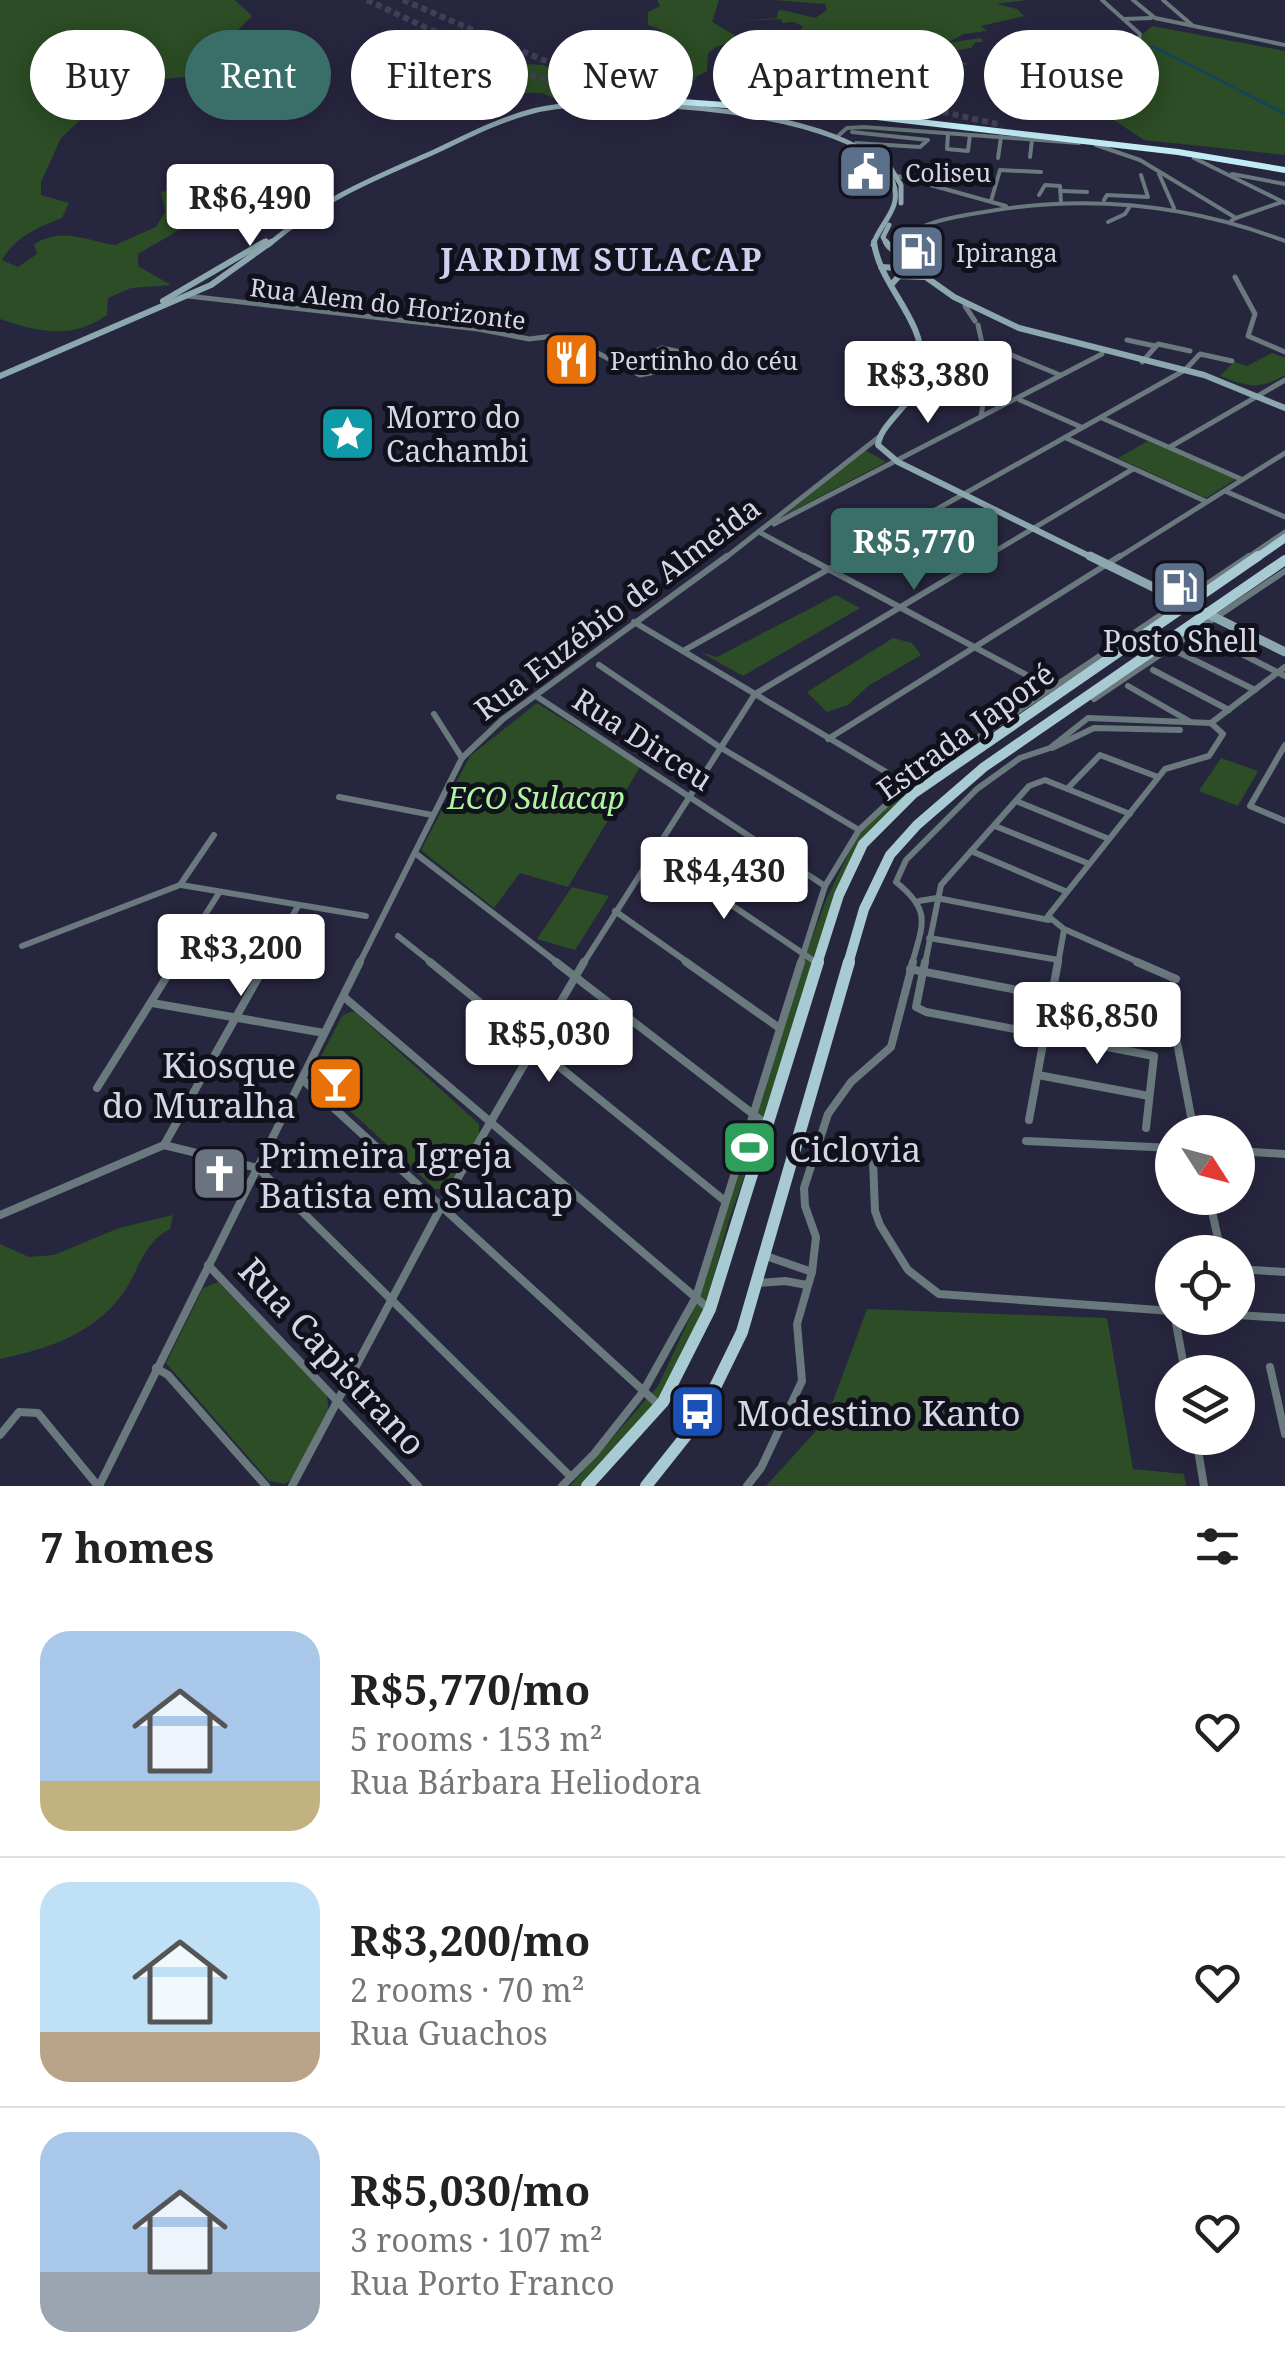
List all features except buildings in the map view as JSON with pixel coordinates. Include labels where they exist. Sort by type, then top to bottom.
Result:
[{"type":"highway","points":[[909,120],[917,126],[915,132],[948,129]]},
{"type":"highway","points":[[912,120],[948,129],[1178,152],[1285,168]]},
{"type":"highway","points":[[1002,125],[1285,168]]},
{"type":"main road","points":[[0,374],[137,314],[226,266],[329,194],[516,114],[604,101],[787,121],[856,143],[875,154],[898,176],[901,206],[885,230],[883,237],[888,247],[965,306],[976,319],[1102,354],[1184,370],[1285,408]]},
{"type":"main road","points":[[0,374],[211,286],[240,269],[331,197],[536,110],[589,103],[787,121],[858,148],[878,161],[892,178],[895,205],[873,240],[881,267],[898,268],[904,261]]},
{"type":"main road","points":[[226,266],[236,263],[241,265],[240,269]]},
{"type":"main road","name":"Rua Euzébio de Almeida","points":[[879,437],[908,407],[917,391],[924,358],[919,336],[881,267]]},
{"type":"main road","points":[[891,285],[899,276],[926,278]]},
{"type":"main road","points":[[196,282],[198,288],[211,286]]},
{"type":"main road","points":[[879,437],[878,446],[898,462],[1285,652]]},
{"type":"main road","name":"Estrada Japoré","points":[[587,1486],[660,1406],[710,1309],[844,880],[863,844],[913,789],[1285,535]]},
{"type":"main road","name":"Estrada Japoré","points":[[646,1486],[692,1429],[742,1332],[864,910],[890,855],[916,824],[984,767],[1211,615],[1285,560]]},
{"type":"street","points":[[1102,0],[1134,30]]},
{"type":"street","points":[[1133,0],[1153,18]]},
{"type":"street","points":[[1164,0],[1192,26]]},
{"type":"street","points":[[1124,19],[1153,18],[1284,44]]},
{"type":"street","points":[[838,136],[847,128],[864,127],[915,132]]},
{"type":"street","points":[[970,135],[968,150],[947,149],[948,129],[970,135],[1088,144],[1134,157],[1234,220],[1285,241]]},
{"type":"street","points":[[852,132],[928,140],[920,148],[856,143]]},
{"type":"street","points":[[998,158],[1001,137]]},
{"type":"street","points":[[1030,157],[1032,140]]},
{"type":"street","points":[[1062,142],[1062,152]]},
{"type":"street","points":[[1194,158],[1284,202]]},
{"type":"street","points":[[991,201],[1000,170],[1042,172]]},
{"type":"street","points":[[1158,172],[1174,209]]},
{"type":"street","points":[[1224,173],[1285,184]]},
{"type":"street","points":[[1104,200],[1107,195],[1148,197],[1141,174]]},
{"type":"street","points":[[898,176],[1007,206]]},
{"type":"street","points":[[1250,186],[1254,181],[1266,180]]},
{"type":"street","points":[[1039,195],[1045,184],[1060,186],[1061,202]]},
{"type":"street","points":[[1146,186],[1165,187]]},
{"type":"street","points":[[1062,190],[1087,192]]},
{"type":"street","points":[[888,247],[921,226],[1007,206],[1061,202],[1130,206],[1234,220],[1284,202]]},
{"type":"street","points":[[1108,222],[1130,206]]},
{"type":"street","points":[[1235,277],[1255,314],[1248,336],[1285,352]]},
{"type":"street","name":"Rua Alem do Horizonte","points":[[188,296],[478,329],[531,339],[562,336],[635,372],[650,375],[676,368],[677,360],[654,352],[662,348],[680,352]]},
{"type":"street","points":[[976,319],[987,345],[990,373],[980,418]]},
{"type":"street","points":[[1127,340],[1190,351]]},
{"type":"street","points":[[987,345],[1061,376]]},
{"type":"street","points":[[1142,362],[1154,346]]},
{"type":"street","points":[[683,651],[1101,418],[1184,370],[1202,353],[1232,361]]},
{"type":"street","points":[[769,526],[1102,354]]},
{"type":"street","points":[[1170,448],[1285,380]]},
{"type":"street","points":[[1019,399],[1082,428]]},
{"type":"street","points":[[1101,418],[1241,479]]},
{"type":"street","name":"Rua Euzébio de Almeida","points":[[98,1486],[462,758],[536,696],[769,526],[794,500],[879,437]]},
{"type":"street","points":[[1065,438],[1206,501]]},
{"type":"street","points":[[828,738],[1285,452]]},
{"type":"street","points":[[292,1486],[441,1207],[532,1047],[652,850],[754,694],[1134,469]]},
{"type":"street","points":[[1224,490],[1285,517]]},
{"type":"street","points":[[759,532],[1050,688]]},
{"type":"street","points":[[1094,698],[1211,615],[1285,571]]},
{"type":"street","name":"Estrada Japoré","points":[[562,1486],[643,1392],[696,1297],[825,886],[858,830],[1050,688],[1187,603]]},
{"type":"street","points":[[634,622],[913,789]]},
{"type":"street","points":[[1204,636],[1283,672]]},
{"type":"street","points":[[1180,653],[1255,690]]},
{"type":"street","points":[[598,666],[719,747],[858,830]]},
{"type":"street","points":[[1153,670],[1229,710]]},
{"type":"street","points":[[1050,748],[1088,718],[1211,723],[1283,672]]},
{"type":"street","points":[[1128,686],[1190,722]]},
{"type":"street","name":"Rua Dirceu","points":[[536,696],[825,886]]},
{"type":"street","points":[[434,714],[462,758]]},
{"type":"street","points":[[1049,920],[1065,891],[1158,776],[1175,763],[1200,761],[1208,756],[1223,734],[1211,723]]},
{"type":"street","points":[[747,1486],[761,1468],[799,1393],[802,1371],[797,1324],[812,1272],[816,1237],[805,1206],[804,1188],[828,1114],[851,1082],[888,1052],[923,921],[919,901],[896,882],[906,860],[978,789],[1020,758],[1065,745],[1094,728],[1180,730]]},
{"type":"street","points":[[1285,747],[1250,806],[1285,821]]},
{"type":"street","points":[[1068,788],[1100,755],[1158,776]]},
{"type":"street","points":[[1130,814],[1040,779],[946,878],[937,898],[916,1003],[920,1011],[1154,1056],[1146,1128]]},
{"type":"street","points":[[339,797],[432,815]]},
{"type":"street","points":[[1016,801],[1109,839]]},
{"type":"street","points":[[994,826],[1087,864]]},
{"type":"street","points":[[180,884],[214,835]]},
{"type":"street","points":[[652,850],[817,963]]},
{"type":"street","points":[[971,851],[1065,891]]},
{"type":"street","points":[[415,854],[769,1126]]},
{"type":"street","points":[[22,946],[180,884],[366,916]]},
{"type":"street","points":[[98,1088],[219,892]]},
{"type":"street","points":[[919,901],[937,898],[1049,920],[1176,978]]},
{"type":"street","points":[[164,1145],[298,906]]},
{"type":"street","points":[[614,911],[778,1027]]},
{"type":"street","points":[[1029,1120],[1064,930]]},
{"type":"street","points":[[398,936],[726,1201]]},
{"type":"street","points":[[929,938],[1058,960]]},
{"type":"street","points":[[910,969],[1146,1014]]},
{"type":"street","points":[[344,997],[710,1309]]},
{"type":"street","points":[[152,1003],[324,1034]]},
{"type":"street","points":[[1176,1037],[1191,1115]]},
{"type":"street","points":[[1038,1075],[1149,1096]]},
{"type":"street","points":[[302,1079],[660,1406]]},
{"type":"street","points":[[1026,1142],[1155,1147]]},
{"type":"street","points":[[0,1215],[164,1145],[258,1168],[571,1477]]},
{"type":"street","points":[[1255,1152],[1285,1154]]},
{"type":"street","points":[[873,1162],[875,1212],[880,1225],[908,1270],[939,1294],[1155,1312]]},
{"type":"street","points":[[764,1255],[812,1272]]},
{"type":"street","name":"Rua Capistrano","points":[[208,1265],[418,1486]]},
{"type":"street","points":[[1255,1271],[1285,1272]]},
{"type":"street","points":[[756,1283],[785,1281],[808,1285]]},
{"type":"street","points":[[1255,1316],[1285,1318]]},
{"type":"street","points":[[1270,1367],[1285,1434]]},
{"type":"street","points":[[156,1368],[168,1375],[266,1486]]},
{"type":"street","points":[[0,1435],[10,1418],[30,1410],[48,1421],[98,1486]]},
{"type":"street","points":[[1199,1455],[1204,1486]]},
{"type":"green space","points":[[0,0],[235,0],[252,16],[238,30],[185,30],[185,77],[165,79],[165,30],[30,30],[30,120],[80,120],[61,138],[41,182],[41,195],[69,203],[62,218],[28,234],[2,260],[18,267],[37,254],[34,244],[55,236],[115,245],[156,227],[165,212],[161,192],[196,184],[211,189],[203,216],[138,254],[138,266],[171,285],[131,288],[108,298],[107,315],[68,331],[41,330],[0,319]]},
{"type":"green space","points":[[657,0],[719,0],[712,22],[726,30],[713,30],[707,71],[694,78],[697,80],[693,80],[693,30],[662,30],[648,25],[648,12],[660,6]]},
{"type":"green space","points":[[773,0],[1026,0],[997,4],[1017,9],[1024,16],[981,26],[984,31],[964,34],[964,30],[800,30],[803,26],[780,19],[738,21],[777,18],[778,11],[783,10],[815,18],[827,10],[825,4]]},
{"type":"green space","points":[[1152,26],[1285,51],[1285,155],[1144,140],[1114,120],[1159,120],[1159,30],[1147,30]]},
{"type":"green space","points":[[981,38],[983,42],[976,42],[964,49],[964,40]]},
{"type":"green space","points":[[528,64],[548,67],[548,96],[528,93]]},
{"type":"green space","points":[[1272,353],[1285,358],[1285,375],[1276,380],[1253,385],[1220,376],[1234,362],[1247,366]]},
{"type":"green space","points":[[1148,441],[1236,479],[1206,498],[1118,458]]},
{"type":"green space","points":[[865,450],[886,462],[785,515]]},
{"type":"green space","points":[[836,595],[860,608],[743,676],[702,653],[717,657]]},
{"type":"green space","points":[[893,638],[912,643],[921,655],[868,686],[848,705],[827,712],[807,692]]},
{"type":"green space","name":"ECO Sulacap","points":[[537,703],[640,767],[568,887],[520,873],[494,908],[421,850],[470,756]]},
{"type":"green space","points":[[1221,758],[1258,771],[1238,806],[1199,791]]},
{"type":"green space","name":"Ciclovia","points":[[904,790],[909,793],[863,838],[728,1223],[704,1314],[665,1390],[593,1477],[584,1486],[570,1486],[658,1386],[693,1311],[766,1088],[793,989],[826,900],[858,834]]},
{"type":"green space","points":[[572,887],[609,896],[575,950],[537,939]]},
{"type":"green space","points":[[355,1012],[479,1124],[479,1136],[446,1189],[435,1189],[319,1082],[315,1068],[342,1016]]},
{"type":"green space","points":[[173,1215],[170,1229],[146,1251],[121,1296],[96,1321],[66,1339],[0,1359],[0,1244],[29,1257],[54,1255],[119,1228]]},
{"type":"green space","points":[[218,1282],[327,1395],[329,1415],[293,1478],[285,1484],[269,1481],[166,1363],[203,1288]]},
{"type":"green space","points":[[867,1309],[1107,1318],[1133,1469],[1184,1474],[1186,1486],[766,1486],[826,1420]]},
{"type":"waterway","points":[[1159,50],[1235,88]]},
{"type":"waterway","points":[[1239,90],[1285,114]]},
{"type":"tunnel","points":[[367,0],[517,70],[548,80]]},
{"type":"tunnel","points":[[403,0],[548,62]]},
{"type":"tunnel","points":[[964,117],[1002,125]]},
{"type":"place","name":"Coliseu","points":[[866,172]]},
{"type":"place","name":"Ipiranga","points":[[917,252]]},
{"type":"place","name":"Pertinho do céu","points":[[571,360]]},
{"type":"place","name":"Morro do Cachambi","points":[[347,433]]},
{"type":"place","name":"Posto Shell","points":[[1180,587]]},
{"type":"place","name":"Kiosque do Muralha","points":[[335,1084]]},
{"type":"place","name":"Ciclovia","points":[[750,1148]]},
{"type":"place","name":"Primeira Igreja Batista em Sulacap","points":[[220,1174]]},
{"type":"place","name":"Modestino Kanto","points":[[698,1412]]},
{"type":"district","name":"JARDIM SULACAP","points":[[602,258]]}]
